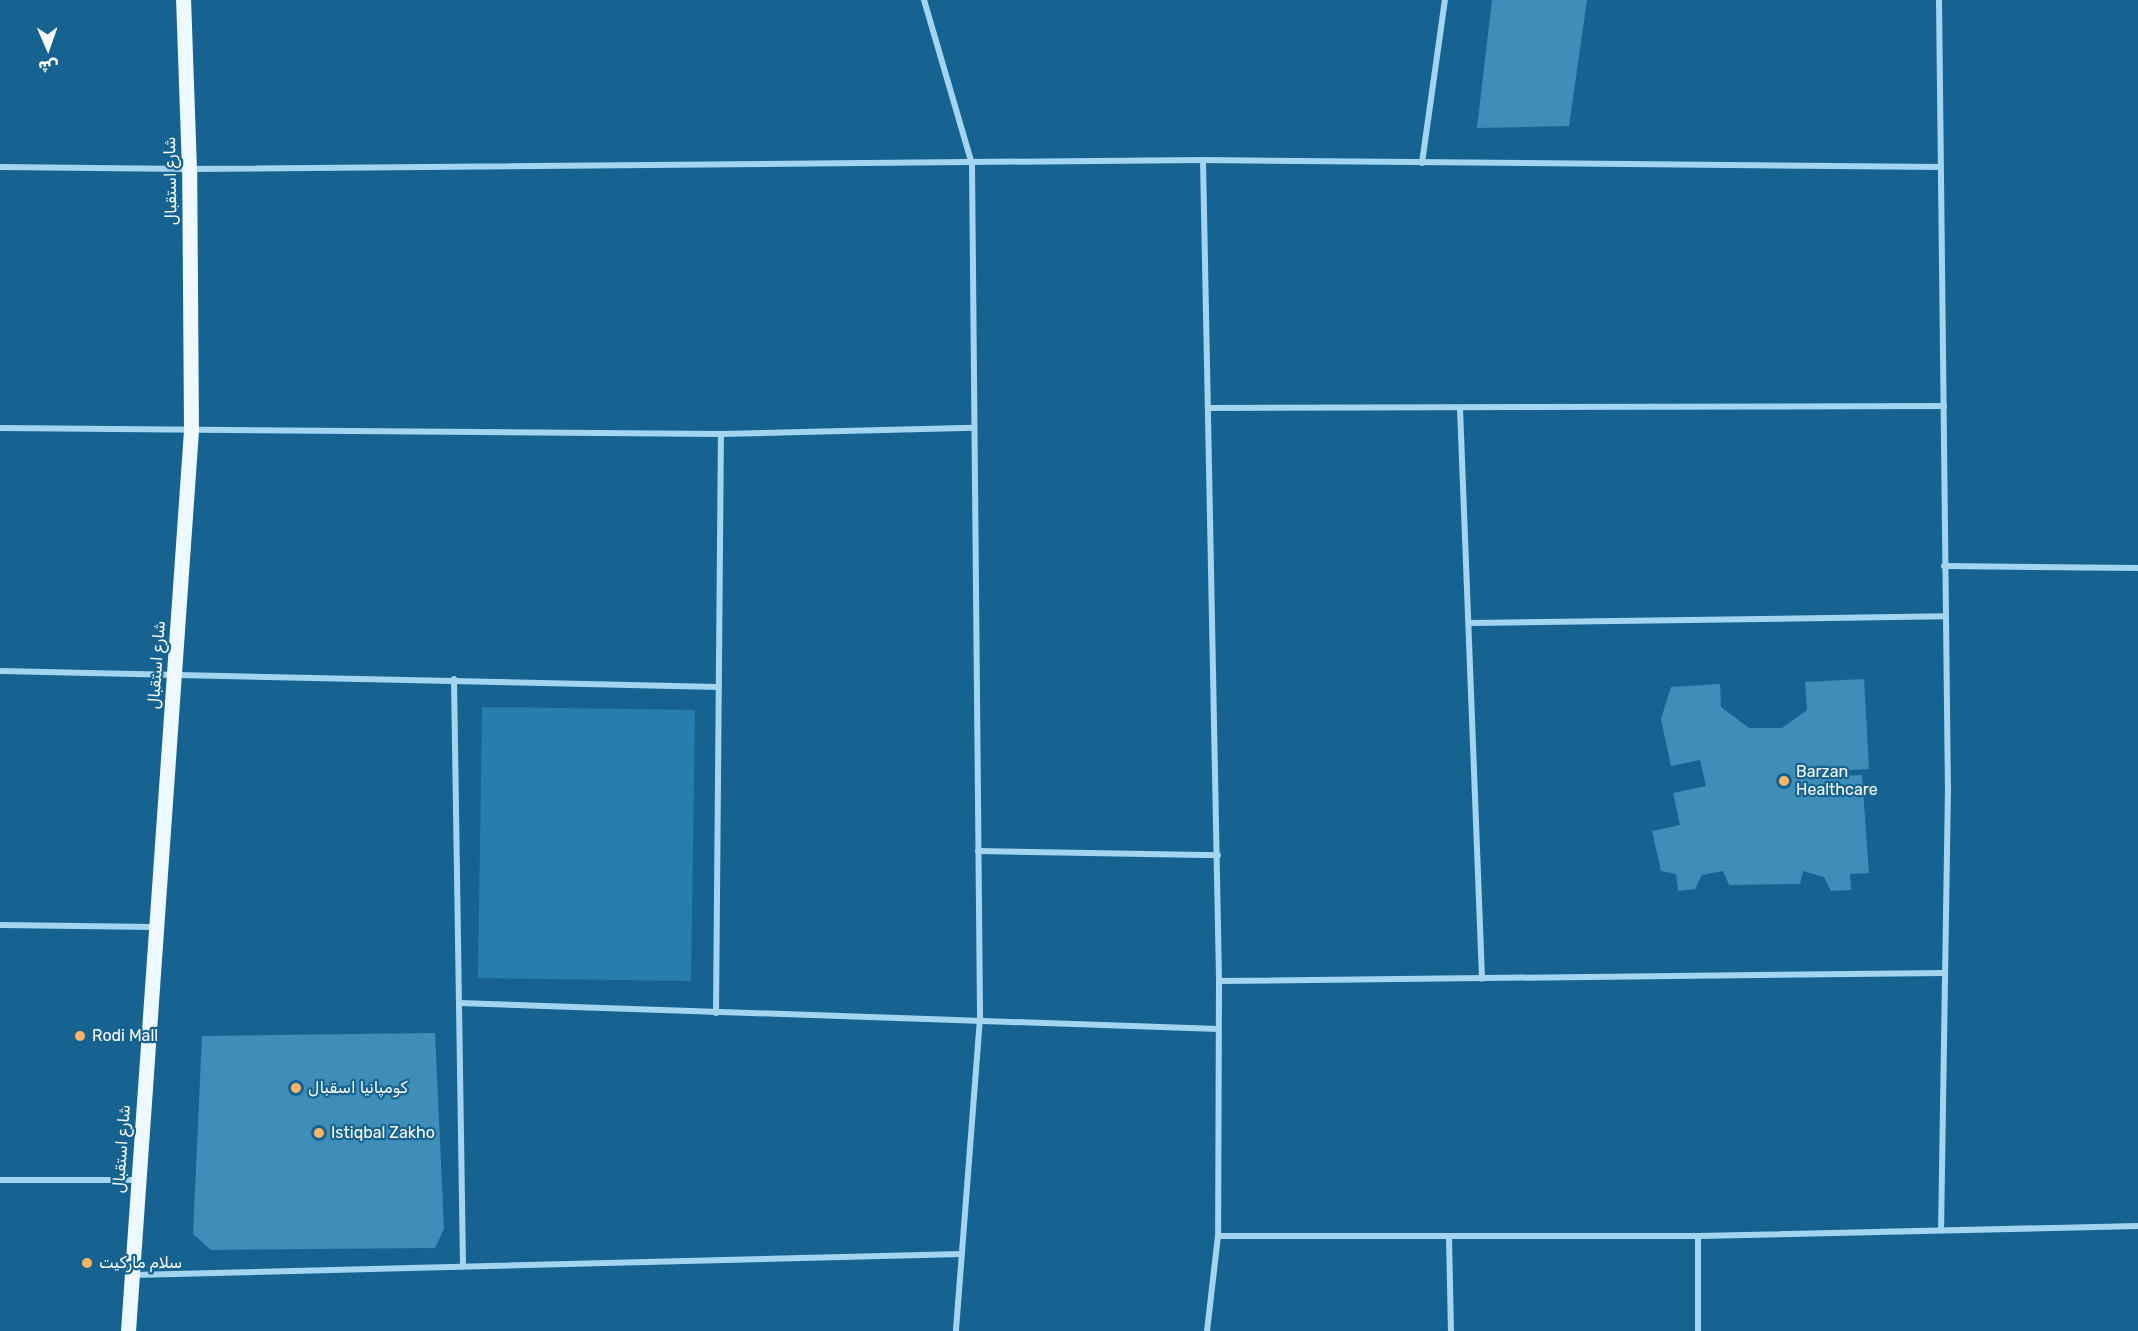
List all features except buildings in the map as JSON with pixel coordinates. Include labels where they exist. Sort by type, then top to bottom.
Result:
[{"type":"main road","name":"شارع استقبال","points":[[129,1331],[191,430],[189,169],[183,0]]},
{"type":"street","points":[[924,0],[972,164],[980,1018],[956,1331]]},
{"type":"street","points":[[1422,163],[1445,0]]},
{"type":"street","points":[[1939,0],[1946,616],[1945,973],[1941,1228]]},
{"type":"street","points":[[0,167],[189,169],[972,164],[1203,160],[1941,167]]},
{"type":"street","points":[[1203,160],[1219,981],[1218,1236],[1207,1331]]},
{"type":"street","points":[[1208,408],[1944,406]]},
{"type":"street","points":[[1460,408],[1482,979]]},
{"type":"street","points":[[0,428],[721,434],[974,428]]},
{"type":"street","points":[[716,1013],[721,434]]},
{"type":"street","points":[[1944,566],[2138,568]]},
{"type":"street","points":[[1470,623],[1946,616]]},
{"type":"street","points":[[0,671],[454,679],[719,687]]},
{"type":"street","points":[[454,679],[463,1266]]},
{"type":"street","points":[[978,851],[1218,855]]},
{"type":"street","points":[[0,925],[157,927]]},
{"type":"street","points":[[1219,981],[1945,973]]},
{"type":"street","points":[[459,1003],[716,1013],[980,1018],[1219,1029]]},
{"type":"street","points":[[0,1180],[138,1180]]},
{"type":"street","points":[[1218,1236],[1698,1236],[1941,1228],[2138,1226]]},
{"type":"street","points":[[1449,1236],[1451,1331]]},
{"type":"street","points":[[1698,1236],[1698,1331]]},
{"type":"street","points":[[133,1275],[962,1254]]},
{"type":"shaded area","points":[[482,707],[695,710],[691,981],[478,978]]},
{"type":"place","name":"Barzan Healthcare","points":[[1784,781]]},
{"type":"place","name":"Rodi Mall","points":[[80,1036]]},
{"type":"place","name":"كومپانیا اسقبال","points":[[296,1088]]},
{"type":"place","name":"Istiqbal Zakho","points":[[319,1133]]},
{"type":"place","name":"سلام ماركيت","points":[[87,1263]]}]
